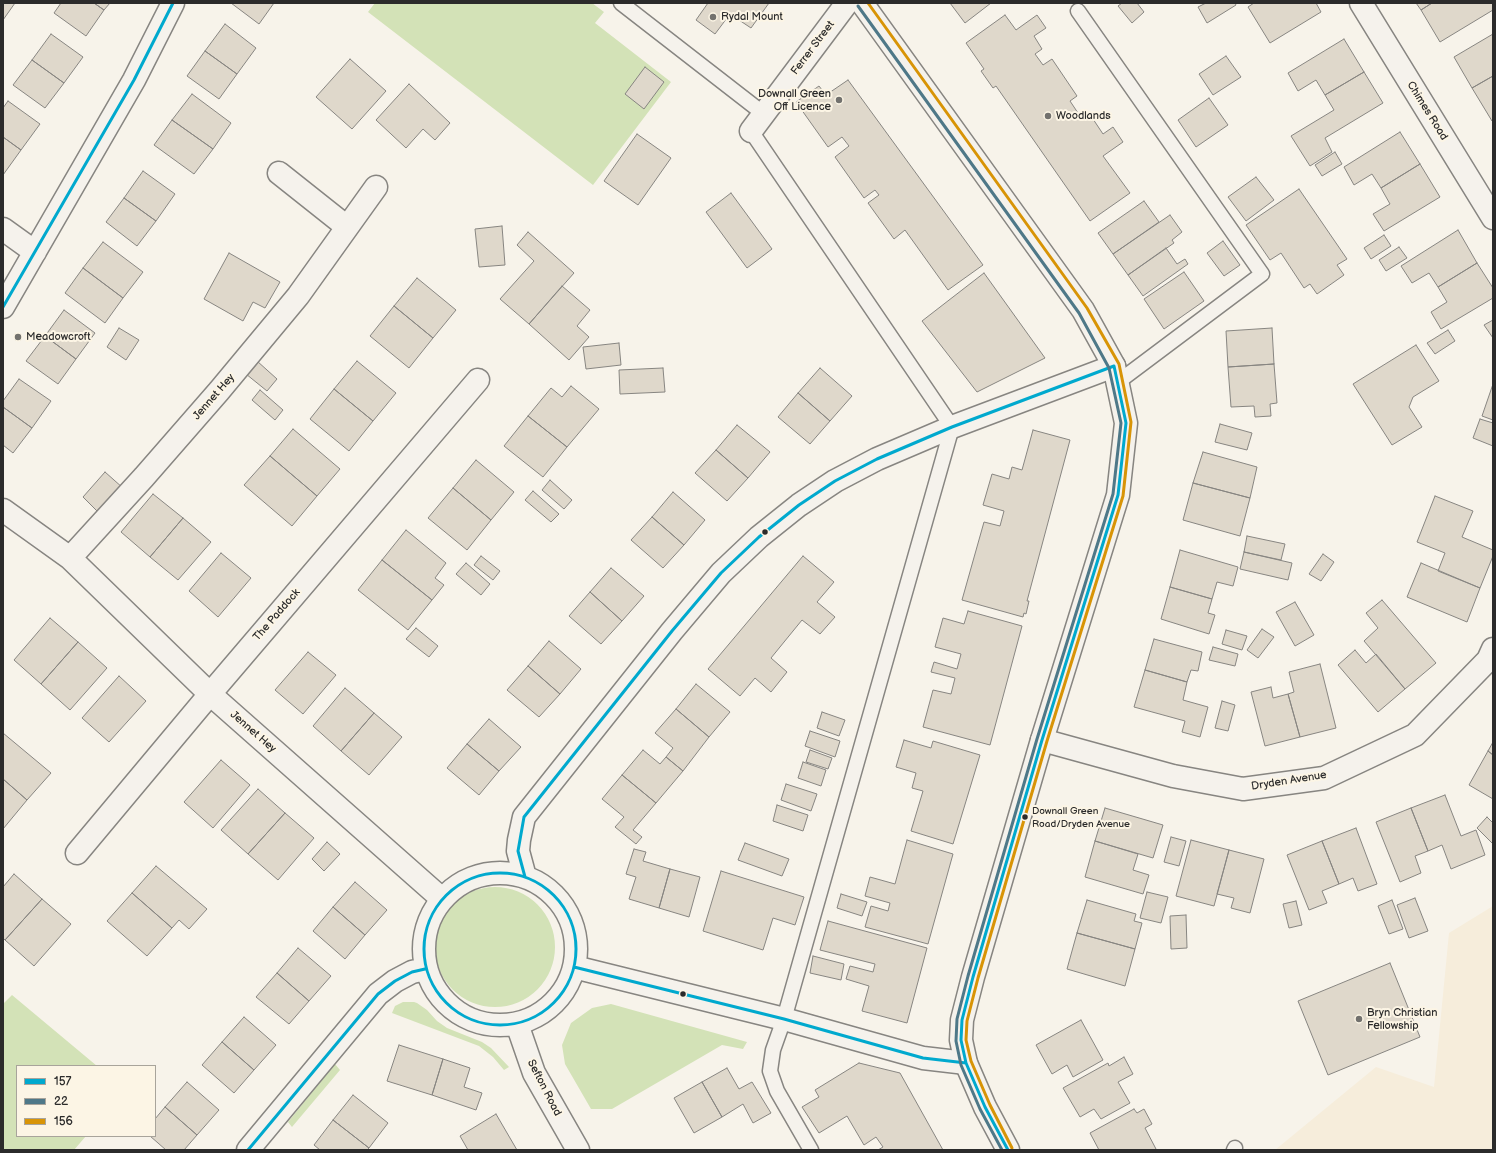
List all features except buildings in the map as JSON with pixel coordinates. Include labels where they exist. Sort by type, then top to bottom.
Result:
[{"type":"street","points":[[3,307],[134,80],[174,3]]},
{"type":"street","name":"Ferrer Street","points":[[758,123],[847,3]]},
{"type":"street","points":[[862,3],[1084,310],[1116,374],[1126,422],[1118,495],[1042,740],[973,977],[962,1020],[961,1040],[966,1063],[1008,1150]]},
{"type":"street","name":"Chimes Road","points":[[1361,3],[1493,218]]},
{"type":"street","points":[[279,173],[347,227]]},
{"type":"street","name":"Jennet Hey","points":[[70,558],[219,391],[298,296],[376,187]]},
{"type":"street","points":[[3,229],[36,252]]},
{"type":"street","points":[[525,877],[518,851],[518,840],[524,817],[672,630],[721,573],[759,536],[799,506],[835,482],[877,459],[952,427],[1116,374]]},
{"type":"street","name":"The Paddock","points":[[77,853],[210,694],[478,380]]},
{"type":"street","name":"Jennet Hey","points":[[3,510],[70,558],[210,694],[442,899]]},
{"type":"street","name":"Dryden Avenue","points":[[1042,740],[1173,776],[1243,789],[1324,778],[1415,735],[1488,660],[1493,649]]},
{"type":"street","points":[[489,873],[507,873],[525,877],[545,887],[561,903],[571,923],[576,945],[574,967],[567,987],[554,1004],[537,1017],[517,1024],[493,1026],[470,1020],[450,1008],[435,990],[425,969],[423,944],[429,920],[442,899],[455,886],[472,878],[489,873]]},
{"type":"street","points":[[574,967],[784,1019],[923,1058],[966,1063]]},
{"type":"street","points":[[248,1150],[378,994],[395,981],[412,972],[425,969]]},
{"type":"street","name":"Sefton Road","points":[[517,1024],[534,1073],[578,1150]]},
{"type":"lane","points":[[621,3],[758,123],[952,427],[784,1019],[773,1050],[770,1071],[776,1091],[811,1150]]},
{"type":"lane","points":[[1078,12],[1262,274],[1116,374]]},
{"type":"shaded area","points":[[1493,906],[1493,1150],[1275,1150],[1376,1067],[1434,1087],[1449,933]]},
{"type":"green space","points":[[375,3],[592,3],[604,12],[595,23],[671,82],[593,185],[368,12]]},
{"type":"green space","points":[[495,887],[518,891],[538,904],[551,924],[555,947],[551,970],[538,990],[518,1003],[495,1007],[472,1003],[452,990],[439,970],[435,947],[439,924],[452,904],[472,891]]},
{"type":"green space","points":[[12,995],[96,1065],[16,1065],[16,1137],[85,1137],[74,1150],[3,1150],[3,1004]]},
{"type":"green space","points":[[403,1002],[417,1003],[447,1028],[482,1042],[491,1048],[509,1067],[504,1070],[493,1057],[479,1046],[392,1013],[395,1006]]},
{"type":"green space","points":[[611,1004],[747,1042],[743,1049],[722,1045],[612,1109],[591,1109],[565,1064],[562,1045],[571,1023],[592,1008]]},
{"type":"green space","points":[[335,1064],[340,1070],[292,1127],[288,1122]]},
{"type":"transit line","name":"157","points":[[3,307],[134,80],[173,3]]},
{"type":"transit line","name":"156","points":[[868,3],[1087,308],[1119,364],[1131,422],[1123,496],[1047,741],[978,978],[967,1021],[966,1040],[971,1061],[990,1105],[1012,1148]]},
{"type":"transit line","name":"22","points":[[858,6],[1079,313],[1109,368],[1121,423],[1113,494],[1037,739],[968,976],[957,1019],[956,1041],[961,1065],[980,1109],[1002,1150]]},
{"type":"transit line","name":"157","points":[[525,877],[518,851],[524,817],[672,631],[721,573],[759,537],[799,505],[835,481],[877,459],[952,427],[1114,366],[1126,423],[1118,495],[1042,740],[973,977],[962,1020],[961,1040],[966,1063],[985,1107],[1008,1150]]},
{"type":"transit line","name":"157","points":[[493,873],[507,873],[522,876],[536,882],[554,895],[567,913],[573,927],[576,949],[573,971],[567,985],[554,1003],[536,1016],[522,1022],[507,1025],[493,1025],[478,1022],[464,1016],[452,1008],[441,997],[433,985],[427,971],[424,956],[424,942],[427,927],[433,913],[441,901],[452,890],[464,882],[478,876],[493,873]]},
{"type":"transit line","name":"157","points":[[574,967],[784,1019],[923,1058],[966,1063]]},
{"type":"transit line","name":"157","points":[[248,1150],[378,994],[395,981],[412,972],[425,969]]},
{"type":"place","name":"Rydal Mount","points":[[713,17]]},
{"type":"place","name":"Downall Green Off Licence","points":[[839,100]]},
{"type":"place","name":"Woodlands","points":[[1048,116]]},
{"type":"place","name":"Meadowcroft","points":[[18,337]]},
{"type":"place","name":"Downall Green Road/Dryden Avenue","points":[[1025,817]]},
{"type":"place","name":"Bryn Christian Fellowship","points":[[1359,1019]]}]
